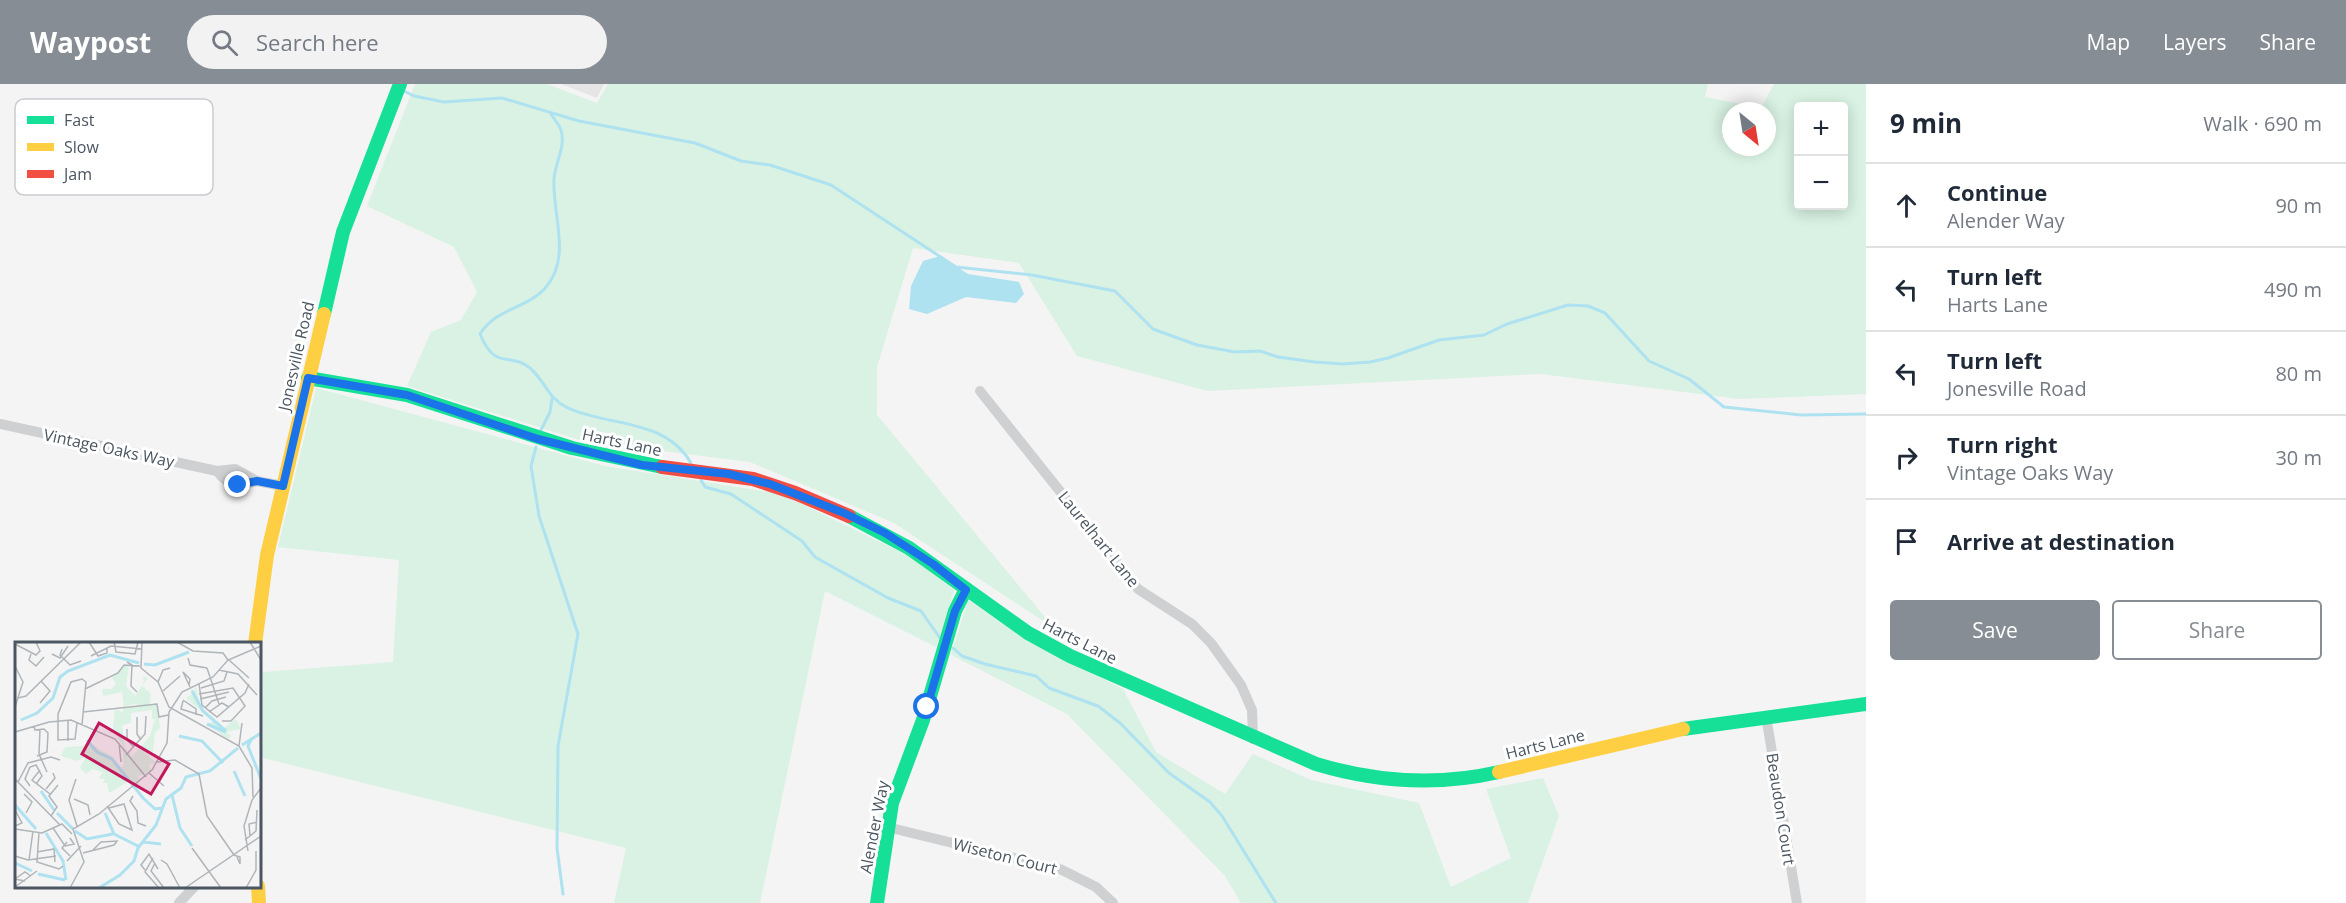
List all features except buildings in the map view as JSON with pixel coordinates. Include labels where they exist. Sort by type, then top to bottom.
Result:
[{"type":"street","name":"Jonesville Road","points":[[255,642],[261,588],[343,232],[400,84]]},
{"type":"street","name":"Harts Lane","points":[[308,378],[407,395],[538,439],[642,465],[729,474],[770,484],[844,513],[885,533],[1028,633],[1070,656],[1253,739],[1316,764],[1353,775],[1400,780],[1443,781],[1501,772],[1675,730],[1866,704]]},
{"type":"street","name":"Laurelhart Lane","points":[[980,391],[1138,589],[1192,624],[1211,643],[1240,686],[1252,710],[1253,739]]},
{"type":"street","name":"Vintage Oaks Way","points":[[0,424],[217,471],[235,469],[257,481],[283,486]]},
{"type":"street","name":"Alender Way","points":[[877,903],[887,827],[897,782],[923,720],[955,611],[966,590]]},
{"type":"street","name":"Beaudon Court","points":[[1766,716],[1797,903]]},
{"type":"street","name":"Wiseton Court","points":[[887,827],[1060,869],[1096,887],[1113,903]]},
{"type":"street","points":[[179,903],[193,888]]},
{"type":"street","points":[[258,888],[259,903]]},
{"type":"shaded area","points":[[561,84],[604,84],[597,98]]},
{"type":"green space","points":[[415,84],[547,84],[597,103],[608,84],[1708,84],[1705,97],[1730,102],[1722,102],[1722,156],[1776,156],[1776,102],[1764,102],[1774,84],[1866,84],[1866,394],[1739,399],[1541,374],[1208,391],[1077,356],[1019,263],[913,248],[877,367],[877,415],[1054,628],[894,523],[750,462],[583,441],[407,386],[431,332],[461,320],[477,292],[454,247],[367,206]]},
{"type":"green space","points":[[316,388],[605,466],[781,494],[909,556],[954,590],[936,647],[825,591],[760,903],[614,903],[626,848],[263,758],[263,672],[393,662],[399,560],[278,547]]},
{"type":"green space","points":[[968,600],[1026,640],[1123,689],[1156,752],[1225,794],[1253,754],[1311,780],[1419,803],[1451,887],[1511,858],[1486,789],[1543,778],[1559,816],[1528,903],[1241,903],[1225,876],[1067,714],[951,655]]},
{"type":"water","points":[[940,256],[968,274],[1019,282],[1024,294],[1016,303],[966,297],[927,314],[909,309],[911,286],[923,261]]},
{"type":"waterway","points":[[404,91],[414,96],[444,102],[502,98],[579,121],[695,143],[741,161],[770,165],[831,185],[956,267],[1032,275],[1115,291],[1153,329],[1197,345],[1235,352],[1260,351],[1278,357],[1315,362],[1343,364],[1370,362],[1439,340],[1484,335],[1507,324],[1568,305],[1588,306],[1605,313],[1649,361],[1689,379],[1724,407],[1801,415],[1866,414]]},
{"type":"waterway","points":[[551,114],[562,136],[554,179],[559,235],[558,262],[554,275],[539,294],[503,313],[487,325],[480,334],[486,346],[497,357],[516,361],[530,368],[555,400],[561,404],[584,414],[652,431],[667,438],[680,448],[691,463]]},
{"type":"waterway","points":[[540,432],[550,412],[552,399]]},
{"type":"waterway","points":[[536,447],[531,466],[539,516],[578,634],[558,746],[557,848],[563,894]]},
{"type":"waterway","points":[[701,480],[705,487],[731,494],[802,541],[815,557],[888,598],[921,611],[940,638]]},
{"type":"waterway","points":[[953,648],[962,656],[985,664],[1036,676],[1049,688],[1098,706],[1120,723],[1169,773],[1210,802],[1222,816],[1276,903]]},
{"type":"traffic: fast","points":[[324,314],[343,232],[400,84]]},
{"type":"traffic: fast","points":[[308,378],[407,395],[572,448],[662,467]]},
{"type":"traffic: fast","points":[[849,516],[909,548],[1028,633],[1070,656],[1316,764],[1361,775],[1407,780],[1453,779],[1499,772]]},
{"type":"traffic: fast","points":[[877,903],[892,803],[923,720],[955,611],[966,589]]},
{"type":"traffic: fast","points":[[1683,729],[1866,704]]},
{"type":"traffic: slow","points":[[255,642],[267,555],[324,314]]},
{"type":"traffic: slow","points":[[1499,772],[1683,729]]},
{"type":"traffic: slow","points":[[258,888],[259,903]]},
{"type":"traffic: jam","points":[[662,467],[753,479],[795,493],[849,516]]},
{"type":"route","points":[[238,485],[257,481],[283,486],[308,378],[407,395],[538,439],[642,465],[729,474],[770,484],[844,513],[885,533],[933,564],[966,590],[955,611],[927,707]]}]
